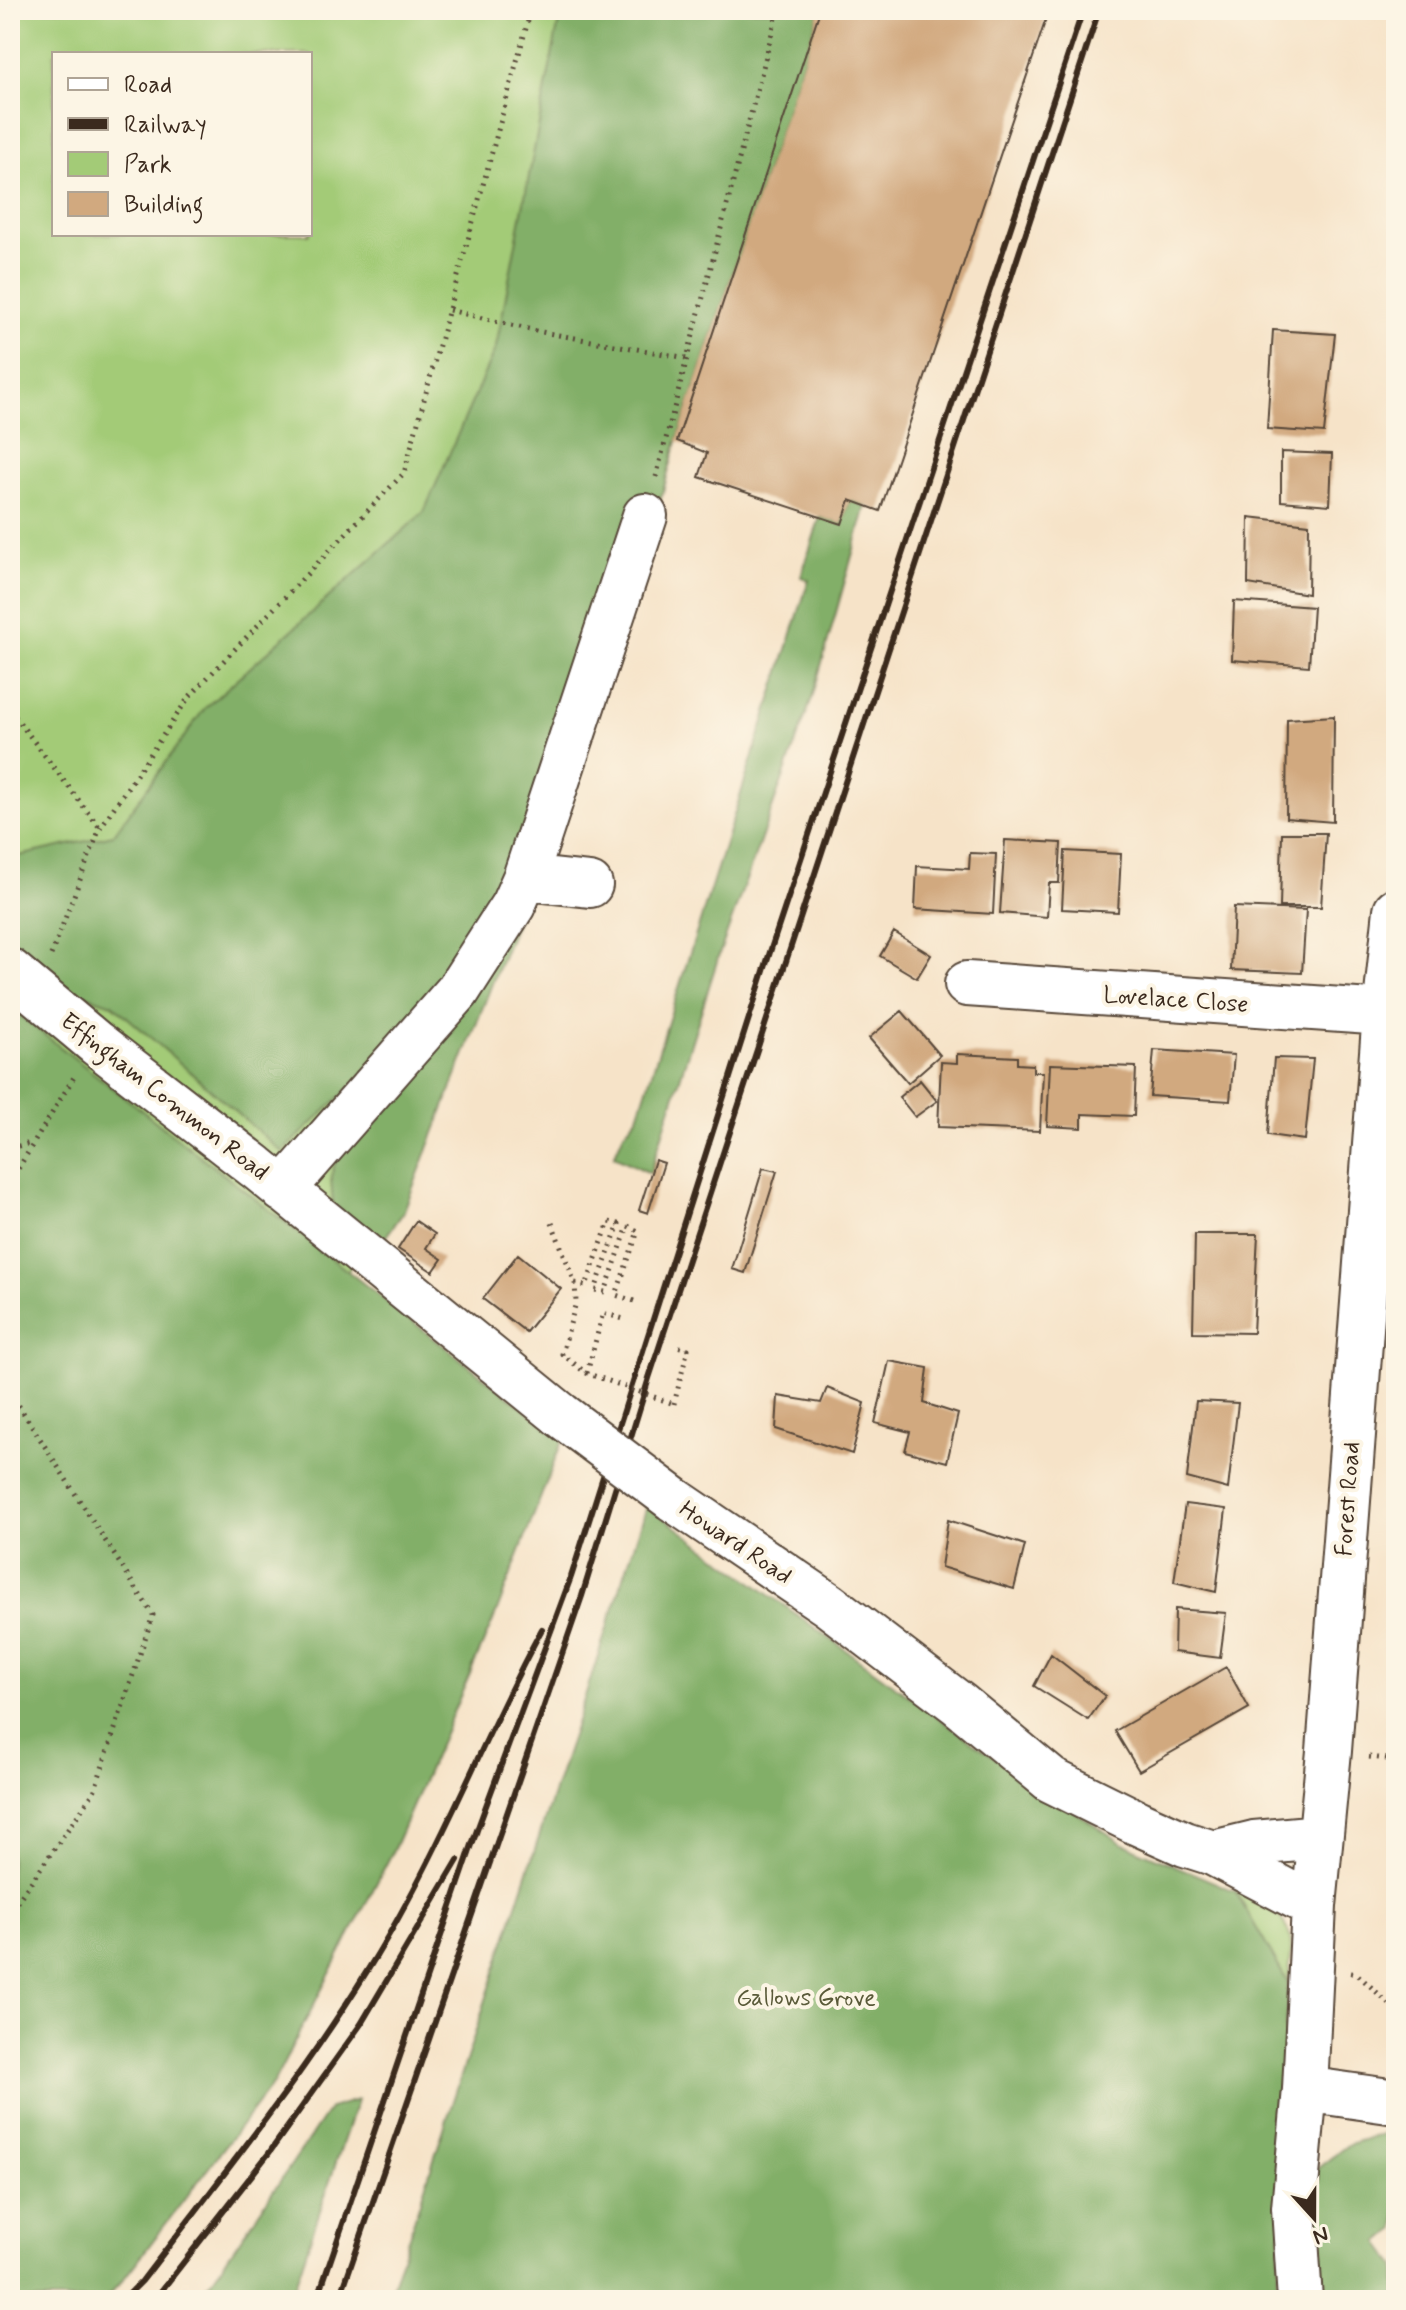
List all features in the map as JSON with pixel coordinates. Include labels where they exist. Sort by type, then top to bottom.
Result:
[{"type":"street","points":[[283,1190],[457,992],[513,905],[525,878],[645,516]]},
{"type":"street","points":[[525,878],[590,885]]},
{"type":"street","name":"Forest Road","points":[[1300,2300],[1294,2208],[1305,2089],[1314,1906],[1385,1013],[1396,910]]},
{"type":"street","name":"Effingham Common Road","points":[[30,966],[96,1043],[283,1190]]},
{"type":"street","name":"Lovelace Close","points":[[967,984],[1385,1013]]},
{"type":"street","name":"Howard Road","points":[[283,1190],[561,1415],[673,1499],[829,1605],[959,1704],[1051,1780],[1138,1823],[1213,1853],[1314,1906]]},
{"type":"street","points":[[1213,1853],[1254,1843],[1320,1837]]},
{"type":"street","points":[[1305,2089],[1396,2102]]},
{"type":"path","points":[[30,966],[100,828],[189,697],[404,473],[531,10]]},
{"type":"path","points":[[645,516],[778,10]]},
{"type":"path","points":[[449,310],[536,331],[687,358]]},
{"type":"path","points":[[10,710],[100,828]]},
{"type":"path","points":[[10,1182],[96,1043]]},
{"type":"path","points":[[10,1148],[32,1143]]},
{"type":"path","points":[[575,1283],[586,1286],[609,1222],[619,1224],[595,1290],[605,1292],[628,1226],[638,1231],[616,1295],[634,1301]]},
{"type":"path","points":[[552,1223],[575,1283],[576,1302],[562,1354],[586,1373],[674,1404],[688,1349],[677,1346]]},
{"type":"path","points":[[586,1373],[603,1313],[627,1320]]},
{"type":"path","points":[[10,1392],[153,1615],[94,1792],[10,1912]]},
{"type":"path","points":[[1310,1971],[1357,1974],[1396,2010]]},
{"type":"green space","points":[[10,10],[820,10],[677,441],[653,526],[403,1213],[363,1244],[10,1951]]},
{"type":"green space","points":[[561,10],[820,10],[677,441],[653,526],[528,891],[403,1213],[381,1243],[334,1220],[331,1177],[360,1078],[282,1152],[112,1004],[62,987],[10,944],[10,858],[113,835],[205,708],[424,512],[496,347]]},
{"type":"green space","points":[[850,500],[866,506],[812,698],[719,955],[650,1173],[614,1156],[624,1133],[638,1116],[809,580],[801,577],[820,517],[842,524]]},
{"type":"green space","points":[[10,1008],[563,1439],[495,1616],[393,1851],[274,2082],[122,2281],[104,2300],[10,2300]]},
{"type":"green space","name":"Gallows Grove","points":[[647,1506],[978,1746],[1122,1843],[1235,1891],[1288,1983],[1284,2052],[1283,2203],[1276,2300],[388,2300]]},
{"type":"green space","points":[[1235,1891],[1269,1908],[1283,1921],[1291,1949],[1288,1983]]},
{"type":"green space","points":[[357,2100],[290,2300],[194,2300],[213,2279],[330,2108]]},
{"type":"green space","points":[[1396,2130],[1396,2229],[1379,2243],[1396,2266],[1396,2300],[1314,2300],[1314,2171],[1349,2144]]},
{"type":"building","points":[[820,10],[1049,10],[880,511],[850,500],[842,524],[699,477],[707,453],[677,441]]},
{"type":"building","points":[[1273,330],[1335,334],[1324,433],[1267,429]]},
{"type":"building","points":[[1281,452],[1332,454],[1330,505],[1281,501]]},
{"type":"building","points":[[1249,517],[1309,524],[1308,594],[1248,584]]},
{"type":"building","points":[[1234,601],[1313,607],[1309,666],[1232,660]]},
{"type":"building","points":[[1334,716],[1333,822],[1286,818],[1287,719]]},
{"type":"building","points":[[1282,833],[1326,833],[1321,907],[1280,907]]},
{"type":"building","points":[[1005,840],[1061,843],[1059,883],[1049,883],[1047,917],[1000,913]]},
{"type":"building","points":[[1065,851],[1121,854],[1118,912],[1062,909]]},
{"type":"building","points":[[970,853],[996,854],[993,914],[915,909],[917,866],[969,869]]},
{"type":"building","points":[[1234,907],[1306,910],[1302,973],[1231,970]]},
{"type":"building","points":[[894,932],[931,955],[917,978],[880,956]]},
{"type":"building","points":[[902,1011],[940,1055],[908,1083],[869,1038]]},
{"type":"building","points":[[1154,1050],[1234,1055],[1230,1101],[1150,1096]]},
{"type":"building","points":[[957,1054],[1017,1057],[1017,1064],[1033,1065],[1033,1072],[1043,1072],[1040,1131],[938,1127],[941,1062],[957,1063]]},
{"type":"building","points":[[1274,1058],[1313,1059],[1305,1140],[1268,1135]]},
{"type":"building","points":[[1050,1064],[1136,1067],[1134,1116],[1082,1114],[1082,1128],[1047,1126]]},
{"type":"building","points":[[920,1080],[937,1101],[915,1117],[899,1097]]},
{"type":"building","points":[[655,1160],[664,1163],[648,1213],[639,1210]]},
{"type":"building","points":[[763,1168],[777,1171],[745,1273],[732,1269]]},
{"type":"building","points":[[416,1221],[435,1234],[426,1248],[442,1259],[433,1272],[398,1249]]},
{"type":"building","points":[[1195,1234],[1258,1234],[1253,1333],[1193,1332]]},
{"type":"building","points":[[518,1254],[561,1289],[526,1332],[483,1299]]},
{"type":"building","points":[[889,1361],[928,1368],[924,1403],[958,1414],[947,1462],[905,1451],[910,1432],[875,1423]]},
{"type":"building","points":[[827,1388],[865,1403],[852,1454],[776,1429],[778,1396],[821,1403]]},
{"type":"building","points":[[1196,1401],[1238,1403],[1228,1489],[1187,1478]]},
{"type":"building","points":[[1185,1504],[1226,1509],[1216,1592],[1174,1582]]},
{"type":"building","points":[[948,1520],[1025,1545],[1014,1589],[941,1567]]},
{"type":"building","points":[[1175,1609],[1226,1613],[1220,1658],[1174,1652]]},
{"type":"building","points":[[1051,1654],[1105,1696],[1088,1720],[1034,1686]]},
{"type":"building","points":[[1226,1667],[1249,1708],[1139,1771],[1115,1731]]},
{"type":"railway","points":[[317,2300],[477,1830],[571,1577],[770,952],[1083,10]]},
{"type":"railway","points":[[339,2300],[582,1596],[649,1378],[1099,10]]},
{"type":"railway","points":[[123,2300],[142,2281],[247,2143],[348,2001],[425,1868],[542,1629]]},
{"type":"railway","points":[[154,2300],[269,2153],[361,2024],[458,1860]]}]
